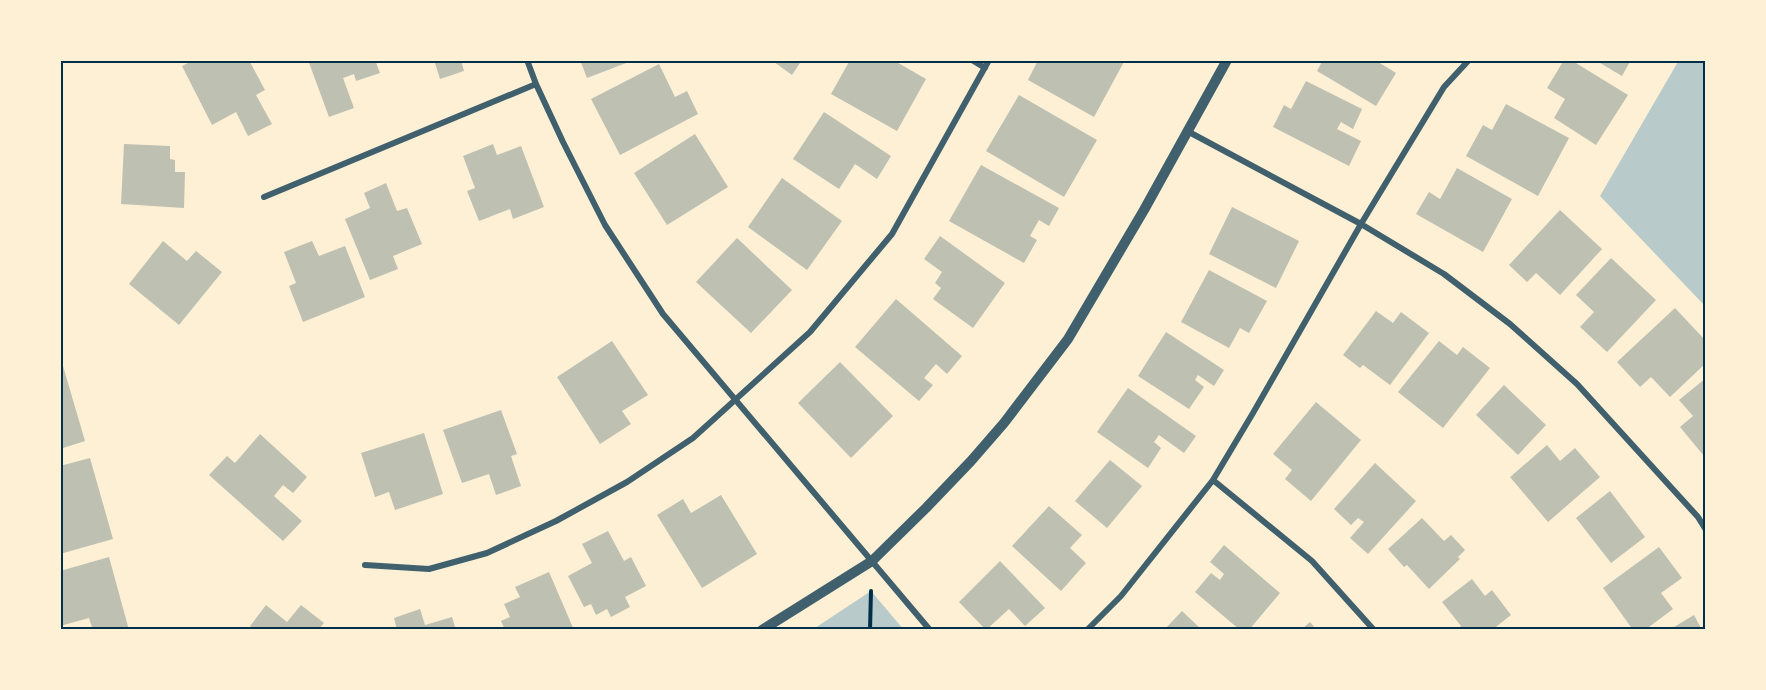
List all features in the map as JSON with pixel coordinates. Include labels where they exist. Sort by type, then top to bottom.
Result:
[{"type":"street","points":[[527,60],[536,84],[605,225],[663,314],[930,630]]},
{"type":"street","points":[[972,60],[985,68]]},
{"type":"street","points":[[365,565],[429,569],[487,553],[556,521],[627,482],[693,438],[810,332],[892,234],[989,60]]},
{"type":"street","points":[[762,630],[872,561],[971,461],[1032,388],[1068,339],[1189,132],[1227,60]]},
{"type":"street","points":[[1087,630],[1121,596],[1213,480],[1361,224],[1444,87],[1469,60]]},
{"type":"street","points":[[264,197],[536,84]]},
{"type":"street","points":[[1189,132],[1361,224],[1444,274],[1509,324],[1577,384],[1698,517],[1706,530]]},
{"type":"street","points":[[1213,480],[1312,561],[1374,630]]},
{"type":"path","points":[[870,630],[871,591]]},
{"type":"shaded area","points":[[1679,60],[1706,60],[1706,307],[1600,196]]},
{"type":"shaded area","points":[[871,591],[904,630],[812,630]]},
{"type":"building","points":[[194,60],[249,60],[265,90],[256,95],[272,124],[248,136],[236,112],[212,125],[182,66]]},
{"type":"building","points":[[308,60],[375,60],[380,73],[356,81],[354,74],[343,78],[354,108],[329,117]]},
{"type":"building","points":[[434,60],[461,60],[464,71],[440,79]]},
{"type":"building","points":[[580,60],[634,60],[587,78]]},
{"type":"building","points":[[775,60],[802,60],[792,75],[774,62]]},
{"type":"building","points":[[850,60],[893,60],[926,79],[897,131],[831,94]]},
{"type":"building","points":[[1038,60],[1125,60],[1094,117],[1028,80]]},
{"type":"building","points":[[1323,60],[1375,60],[1396,73],[1376,106],[1317,71]]},
{"type":"building","points":[[1564,60],[1571,60],[1628,95],[1596,145],[1554,118],[1565,99],[1547,88]]},
{"type":"building","points":[[1595,60],[1631,60],[1622,76]]},
{"type":"building","points":[[659,64],[675,97],[687,91],[698,114],[620,155],[591,99]]},
{"type":"building","points":[[1306,81],[1362,109],[1353,129],[1341,122],[1337,129],[1361,141],[1349,166],[1273,127],[1284,105],[1291,109]]},
{"type":"building","points":[[1019,95],[1097,140],[1064,197],[986,151]]},
{"type":"building","points":[[1506,104],[1569,138],[1538,196],[1466,156],[1483,125],[1492,130]]},
{"type":"building","points":[[824,112],[891,156],[877,179],[855,164],[839,189],[793,159]]},
{"type":"building","points":[[695,134],[728,187],[667,225],[634,173]]},
{"type":"building","points":[[124,144],[170,146],[170,159],[175,160],[175,172],[185,172],[184,208],[121,204]]},
{"type":"building","points":[[493,144],[497,155],[521,146],[544,207],[513,219],[510,209],[479,221],[467,191],[475,188],[463,156]]},
{"type":"building","points":[[981,165],[1059,208],[1049,226],[1039,220],[1030,236],[1037,240],[1024,263],[949,221]]},
{"type":"building","points":[[1457,168],[1512,199],[1483,252],[1416,214],[1429,192],[1440,199]]},
{"type":"building","points":[[782,178],[842,221],[807,270],[748,227]]},
{"type":"building","points":[[386,183],[397,211],[407,208],[422,244],[393,256],[398,269],[370,280],[345,219],[370,208],[364,193]]},
{"type":"building","points":[[1232,207],[1299,241],[1276,288],[1209,254]]},
{"type":"building","points":[[1560,210],[1602,249],[1560,295],[1536,273],[1527,282],[1509,265]]},
{"type":"building","points":[[940,236],[1005,283],[973,328],[933,299],[941,288],[935,283],[942,272],[924,259]]},
{"type":"building","points":[[737,238],[792,290],[751,333],[696,282]]},
{"type":"building","points":[[163,241],[187,261],[196,251],[222,272],[179,325],[129,284]]},
{"type":"building","points":[[312,241],[319,256],[345,246],[365,297],[303,322],[289,286],[296,283],[284,252]]},
{"type":"building","points":[[1611,258],[1656,300],[1607,352],[1580,327],[1594,312],[1576,295]]},
{"type":"building","points":[[1209,270],[1267,301],[1249,333],[1240,328],[1229,348],[1181,322]]},
{"type":"building","points":[[896,299],[962,356],[947,374],[936,364],[924,378],[933,385],[919,401],[855,347]]},
{"type":"building","points":[[1675,308],[1706,341],[1706,363],[1670,397],[1651,377],[1640,387],[1617,362]]},
{"type":"building","points":[[1376,311],[1393,323],[1401,312],[1429,333],[1390,385],[1363,365],[1360,368],[1343,355]]},
{"type":"building","points":[[1166,332],[1224,370],[1214,386],[1198,375],[1195,380],[1204,387],[1189,409],[1138,376]]},
{"type":"building","points":[[612,341],[648,395],[622,411],[631,424],[600,444],[557,377]]},
{"type":"building","points":[[1439,341],[1457,355],[1463,347],[1490,368],[1443,428],[1398,392]]},
{"type":"building","points":[[840,362],[893,416],[851,458],[798,403]]},
{"type":"building","points":[[63,366],[85,441],[60,449],[60,367]]},
{"type":"building","points":[[1706,378],[1706,454],[1704,456],[1680,427],[1693,416],[1679,400]]},
{"type":"building","points":[[1504,385],[1546,425],[1518,455],[1476,415]]},
{"type":"building","points":[[1128,388],[1196,436],[1184,453],[1159,435],[1154,442],[1161,448],[1148,468],[1097,432]]},
{"type":"building","points":[[1316,402],[1361,440],[1311,501],[1285,479],[1292,470],[1273,454]]},
{"type":"building","points":[[501,410],[517,454],[511,456],[521,486],[496,495],[489,474],[462,483],[443,430]]},
{"type":"building","points":[[424,433],[443,494],[395,510],[389,492],[375,497],[361,453]]},
{"type":"building","points":[[260,434],[307,477],[293,493],[283,485],[274,496],[302,521],[283,541],[209,475],[227,456],[235,463]]},
{"type":"building","points":[[1547,445],[1560,461],[1575,448],[1600,477],[1548,522],[1510,477]]},
{"type":"building","points":[[90,458],[113,539],[60,554],[60,466]]},
{"type":"building","points":[[1110,460],[1142,486],[1107,528],[1075,501]]},
{"type":"building","points":[[1375,463],[1416,501],[1368,554],[1350,538],[1364,522],[1358,518],[1351,525],[1334,509]]},
{"type":"building","points":[[1610,491],[1645,537],[1611,563],[1576,518]]},
{"type":"building","points":[[721,495],[757,554],[702,588],[657,515],[683,499],[691,513]]},
{"type":"building","points":[[1049,506],[1082,535],[1070,548],[1086,563],[1061,591],[1012,546]]},
{"type":"building","points":[[1422,518],[1444,541],[1451,535],[1465,550],[1458,557],[1460,559],[1429,589],[1407,565],[1404,567],[1388,549]]},
{"type":"building","points":[[608,531],[624,561],[631,557],[646,586],[625,597],[630,607],[611,617],[607,609],[596,615],[591,604],[584,607],[568,576],[592,563],[582,544]]},
{"type":"building","points":[[1224,545],[1280,593],[1249,630],[1240,630],[1195,592],[1211,573],[1220,580],[1224,574],[1210,562]]},
{"type":"building","points":[[1659,547],[1682,578],[1661,593],[1673,609],[1645,630],[1633,630],[1603,588]]},
{"type":"building","points":[[109,557],[129,630],[93,630],[89,618],[60,626],[60,571]]},
{"type":"building","points":[[1000,561],[1045,608],[1025,626],[1009,609],[986,630],[959,602]]},
{"type":"building","points":[[549,572],[574,630],[505,630],[501,621],[510,617],[504,604],[520,597],[515,587]]},
{"type":"building","points":[[1472,579],[1485,596],[1492,590],[1511,615],[1492,630],[1456,630],[1461,626],[1442,602]]},
{"type":"building","points":[[266,605],[287,622],[301,605],[324,623],[318,630],[255,630],[250,626]]},
{"type":"building","points":[[420,609],[425,625],[452,617],[456,630],[397,630],[394,618]]},
{"type":"building","points":[[1182,611],[1202,630],[1164,630]]},
{"type":"building","points":[[1694,615],[1701,628],[1706,625],[1706,630],[1669,630]]},
{"type":"building","points":[[1310,622],[1317,630],[1301,630]]}]
